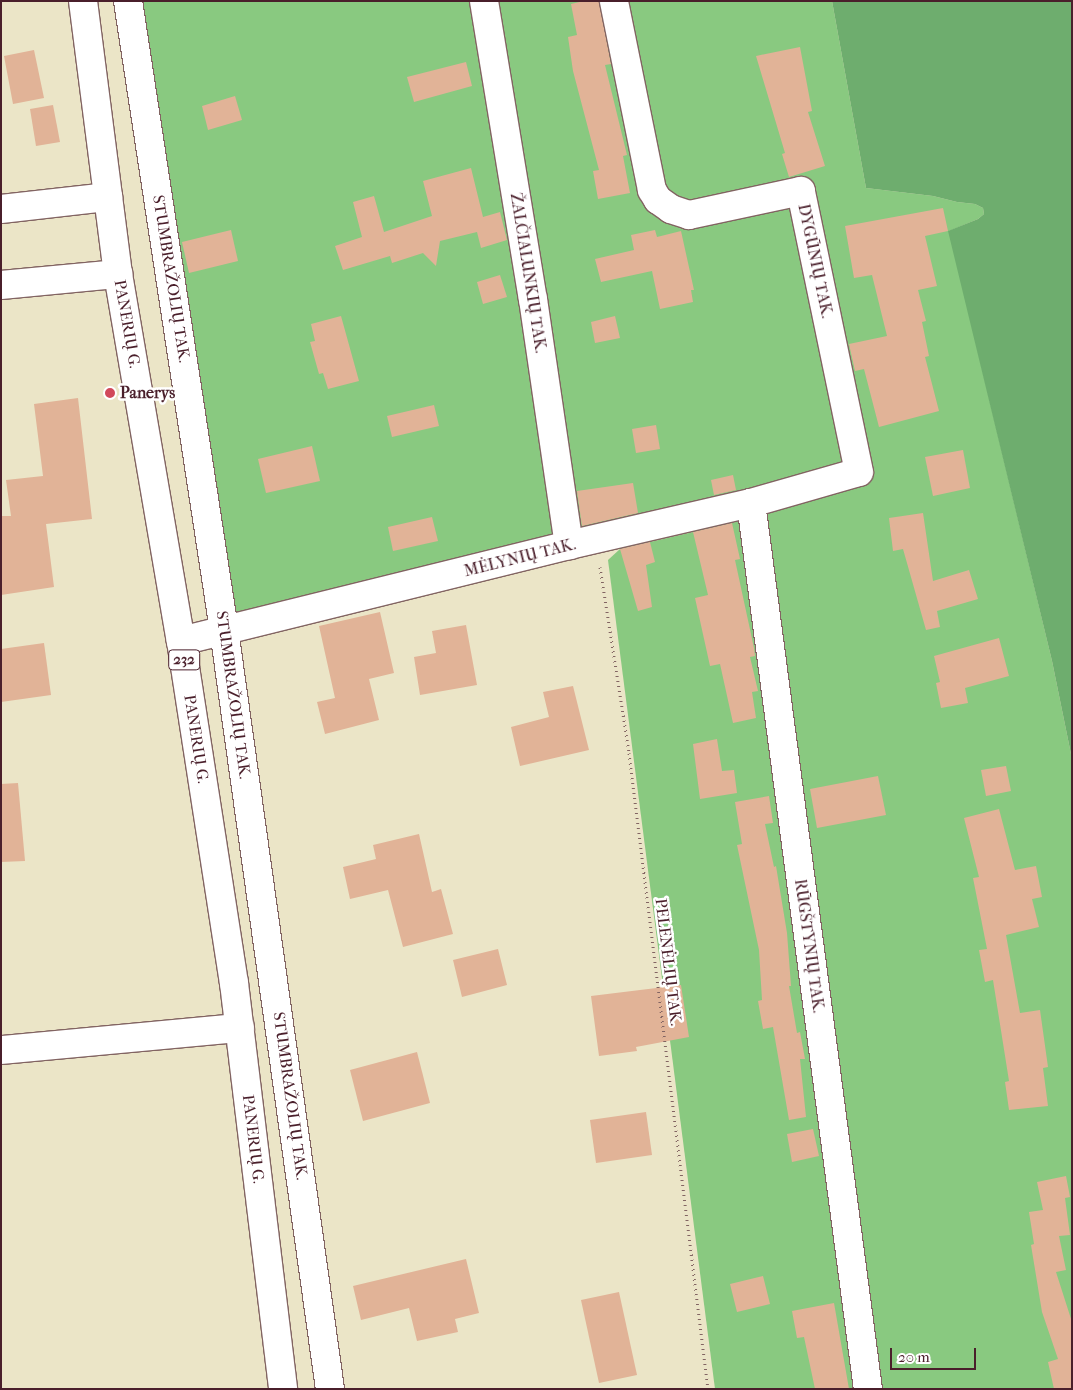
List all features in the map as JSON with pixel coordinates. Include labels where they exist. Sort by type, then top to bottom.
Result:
[{"type":"street","name":"PANERIŲ G.","points":[[83,1],[118,274],[181,641],[240,1028],[283,1389]]},
{"type":"street","name":"STUMBRAŽOLIŲ TAK.","points":[[128,1],[224,630],[330,1389]]},
{"type":"street","name":"ŽALČIALUNKIŲ TAK.","points":[[484,1],[533,298],[569,545]]},
{"type":"street","name":"DYGŪNIŲ TAK.","points":[[614,1],[652,190],[658,200],[671,209],[689,215],[801,191],[858,472]]},
{"type":"street","points":[[1,209],[108,196]]},
{"type":"street","points":[[1,285],[118,274]]},
{"type":"street","name":"MĖLYNIŲ TAK.","points":[[181,641],[569,545],[751,504],[858,472]]},
{"type":"street","name":"RŪGŠTYNIŲ TAK.","points":[[751,504],[868,1389]]},
{"type":"street","points":[[1,1050],[240,1028]]},
{"type":"path","name":"PELENĖLIŲ TAK.","points":[[596,539],[629,753],[708,1389]]},
{"type":"green space","points":[[138,1],[473,1],[560,540],[234,615]]},
{"type":"green space","points":[[488,1],[606,1],[657,208],[793,203],[848,468],[574,538]]},
{"type":"green space","points":[[626,1],[832,1],[866,188],[933,196],[975,204],[983,208],[984,214],[978,219],[949,231],[1052,661],[1072,759],[1072,1389],[880,1389],[773,584],[767,511],[867,480],[812,185],[685,202],[666,193]]},
{"type":"green space","points":[[832,1],[1072,1],[1072,759],[1052,661],[948,231],[978,219],[984,214],[983,208],[975,204],[933,196],[866,188]]},
{"type":"green space","points":[[740,521],[857,1389],[715,1389],[608,560],[620,549]]},
{"type":"building","points":[[584,1],[599,1],[611,64],[605,65],[627,155],[623,156],[630,193],[598,199],[593,171],[599,170],[573,71],[568,37],[577,35],[571,4]]},
{"type":"building","points":[[800,47],[812,111],[808,112],[825,166],[789,177],[782,154],[785,153],[756,56]]},
{"type":"building","points":[[34,50],[44,98],[13,104],[4,56]]},
{"type":"building","points":[[466,62],[472,86],[414,102],[407,77]]},
{"type":"building","points":[[235,96],[242,120],[208,130],[202,106]]},
{"type":"building","points":[[53,105],[60,142],[36,146],[30,109]]},
{"type":"building","points":[[471,168],[483,217],[500,212],[507,240],[481,248],[477,232],[440,241],[436,266],[423,253],[392,263],[390,256],[343,270],[335,246],[362,237],[353,202],[374,196],[384,232],[432,216],[423,181]]},
{"type":"building","points":[[943,208],[948,231],[925,236],[937,286],[918,290],[926,321],[922,322],[929,356],[925,357],[939,411],[879,427],[864,369],[855,371],[849,344],[887,336],[872,275],[854,278],[845,226]]},
{"type":"building","points":[[231,230],[238,261],[189,273],[182,242]]},
{"type":"building","points":[[655,230],[657,237],[681,231],[694,290],[691,290],[693,302],[660,309],[652,271],[601,282],[595,259],[634,250],[631,235]]},
{"type":"building","points":[[500,275],[507,297],[483,304],[477,282]]},
{"type":"building","points":[[341,316],[359,381],[328,389],[323,373],[319,374],[310,342],[315,341],[311,324]]},
{"type":"building","points":[[615,316],[620,338],[595,343],[591,322]]},
{"type":"building","points":[[78,398],[92,519],[46,524],[54,587],[1,595],[1,516],[11,516],[6,480],[43,476],[34,404]]},
{"type":"building","points":[[434,405],[439,426],[392,437],[387,416]]},
{"type":"building","points":[[656,425],[660,449],[636,453],[632,429]]},
{"type":"building","points":[[312,446],[320,481],[266,493],[258,459]]},
{"type":"building","points":[[963,450],[970,488],[933,496],[925,457]]},
{"type":"building","points":[[733,475],[736,490],[714,495],[711,480]]},
{"type":"building","points":[[633,483],[638,513],[582,526],[577,491]]},
{"type":"building","points":[[923,513],[933,581],[969,570],[978,599],[937,611],[940,627],[926,630],[903,549],[893,551],[889,518]]},
{"type":"building","points":[[432,517],[438,541],[393,551],[388,527]]},
{"type":"building","points":[[732,523],[740,559],[735,560],[754,648],[755,656],[750,657],[758,691],[752,692],[756,718],[733,723],[720,664],[710,666],[695,598],[708,595],[693,532]]},
{"type":"building","points":[[650,542],[655,562],[646,565],[652,607],[638,611],[620,549]]},
{"type":"building","points":[[380,612],[394,673],[369,679],[379,720],[325,734],[317,702],[335,698],[319,626]]},
{"type":"building","points":[[466,625],[477,685],[420,695],[414,657],[436,653],[432,631]]},
{"type":"building","points":[[999,638],[1009,676],[965,688],[968,703],[941,708],[936,683],[940,682],[934,656]]},
{"type":"building","points":[[44,643],[51,695],[1,702],[1,649]]},
{"type":"building","points":[[573,686],[589,750],[520,766],[511,727],[549,717],[543,692]]},
{"type":"building","points":[[717,739],[722,771],[734,770],[737,793],[700,799],[693,744]]},
{"type":"building","points":[[1006,766],[1011,791],[986,796],[981,770]]},
{"type":"building","points":[[878,776],[886,815],[817,828],[810,789]]},
{"type":"building","points":[[18,783],[25,861],[1,862],[1,784]]},
{"type":"building","points":[[769,796],[773,823],[765,824],[774,867],[776,866],[787,933],[791,986],[789,986],[797,1033],[800,1032],[805,1059],[800,1059],[806,1117],[789,1120],[773,1027],[763,1029],[758,1001],[762,1000],[759,950],[737,845],[742,844],[735,802]]},
{"type":"building","points":[[999,809],[1015,870],[1036,866],[1042,897],[1032,899],[1039,927],[1006,935],[1020,1013],[1040,1010],[1048,1067],[1043,1068],[1048,1106],[1009,1110],[1005,1082],[1009,1081],[993,980],[985,982],[979,950],[987,949],[973,878],[979,877],[964,818]]},
{"type":"building","points":[[419,834],[432,892],[441,889],[453,934],[403,947],[388,890],[350,899],[343,867],[376,859],[373,845]]},
{"type":"building","points":[[498,949],[507,985],[462,997],[453,960]]},
{"type":"building","points":[[681,985],[689,1037],[636,1047],[637,1051],[599,1056],[591,996]]},
{"type":"building","points":[[417,1052],[430,1103],[363,1121],[350,1070]]},
{"type":"building","points":[[646,1112],[652,1155],[596,1163],[590,1120]]},
{"type":"building","points":[[813,1129],[819,1156],[792,1162],[787,1134]]},
{"type":"building","points":[[1066,1176],[1070,1197],[1065,1198],[1070,1235],[1059,1236],[1066,1270],[1056,1272],[1072,1322],[1072,1389],[1054,1389],[1048,1362],[1058,1359],[1042,1312],[1031,1245],[1034,1244],[1029,1212],[1043,1210],[1037,1182]]},
{"type":"building","points":[[466,1259],[479,1313],[455,1319],[458,1332],[417,1341],[409,1308],[361,1320],[353,1286]]},
{"type":"building","points":[[763,1276],[770,1304],[737,1312],[730,1284]]},
{"type":"building","points":[[619,1292],[637,1375],[599,1383],[581,1300]]},
{"type":"building","points":[[834,1303],[849,1389],[815,1389],[804,1337],[797,1338],[792,1311]]},
{"type":"place","name":"Panerys","points":[[110,393]]}]
